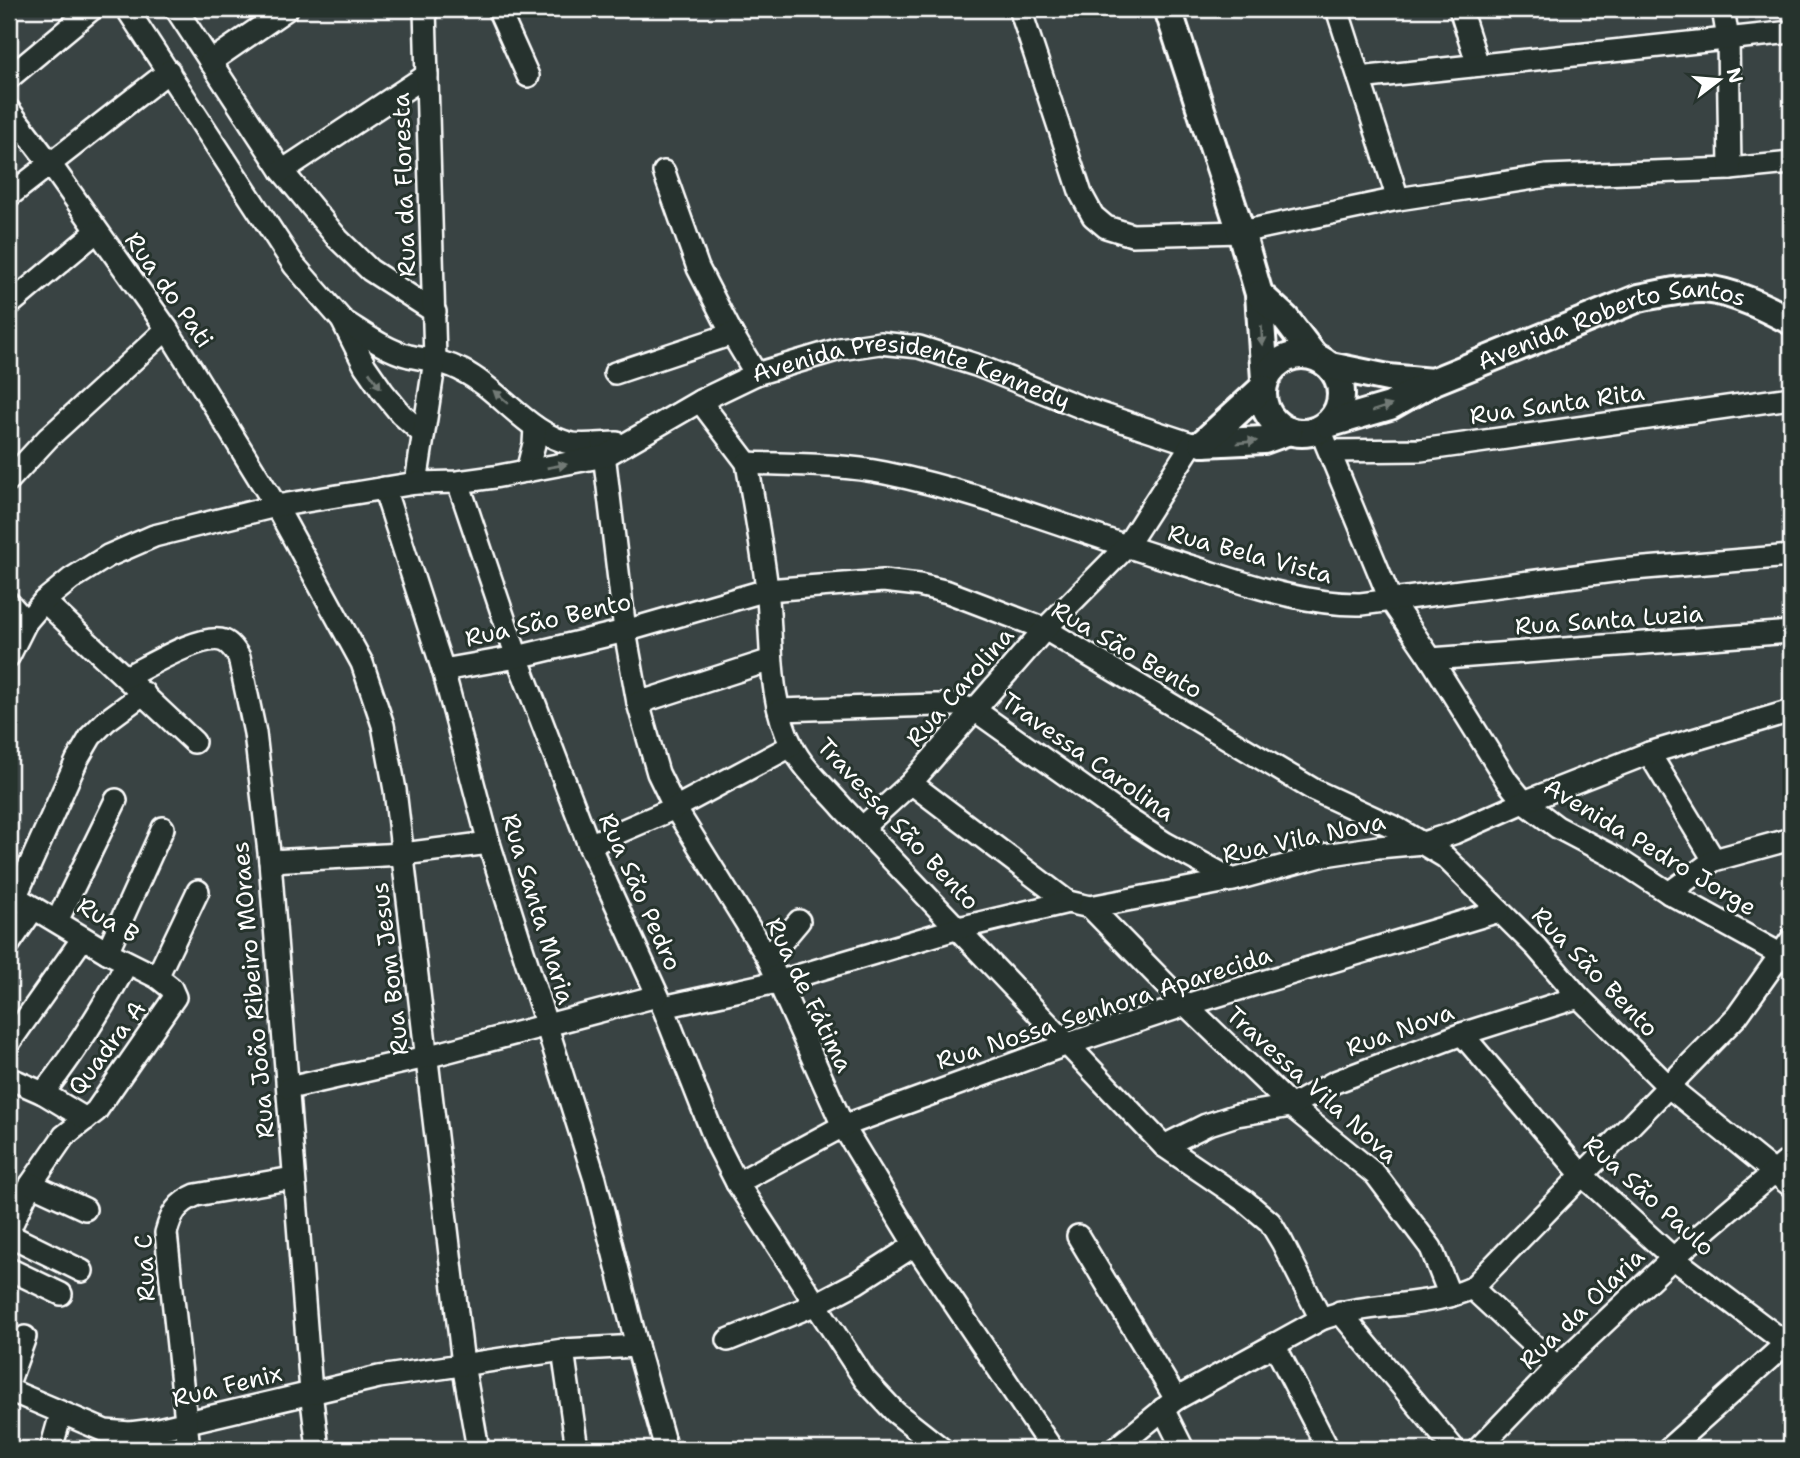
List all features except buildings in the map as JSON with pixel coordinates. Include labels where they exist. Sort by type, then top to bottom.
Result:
[{"type":"main road","points":[[1168,9],[1259,294],[1265,406],[1274,422],[1289,431]]},
{"type":"main road","name":"Avenida Roberto Santos","points":[[1326,435],[1390,406],[1432,383],[1639,298],[1674,291],[1704,289],[1747,299],[1791,321]]},
{"type":"main road","points":[[1259,294],[1285,318],[1339,379],[1342,395],[1338,411],[1326,435]]},
{"type":"main road","points":[[1197,444],[1264,384],[1277,363],[1295,354],[1322,361]]},
{"type":"main road","name":"Avenida Roberto Santos","points":[[1322,361],[1388,378],[1432,383]]},
{"type":"main road","name":"Avenida Presidente Kennedy","points":[[1197,444],[1264,440],[1289,431],[1326,435]]},
{"type":"street","points":[[9,78],[92,9]]},
{"type":"street","points":[[127,9],[294,265],[342,320],[371,375],[401,414],[423,435]]},
{"type":"street","points":[[176,9],[282,171],[338,239],[370,270],[435,312]]},
{"type":"street","points":[[210,62],[287,9]]},
{"type":"street","name":"Rua da Floresta","points":[[416,483],[435,360],[425,9]]},
{"type":"street","points":[[498,9],[528,76]]},
{"type":"street","points":[[1020,9],[1081,194],[1093,216],[1106,228],[1132,235],[1241,232],[1398,199],[1547,176],[1731,169],[1791,163]]},
{"type":"street","points":[[1337,9],[1398,199]]},
{"type":"street","points":[[1460,9],[1478,65]]},
{"type":"street","points":[[1723,9],[1728,39],[1731,169]]},
{"type":"street","points":[[1359,78],[1791,32]]},
{"type":"street","points":[[9,197],[169,71]]},
{"type":"street","points":[[282,171],[427,75]]},
{"type":"street","name":"Rua do Pati","points":[[9,110],[167,330],[276,506]]},
{"type":"street","points":[[664,172],[698,268],[756,374]]},
{"type":"street","points":[[9,305],[96,232]]},
{"type":"street","points":[[342,320],[390,349],[409,356],[435,360],[481,380],[535,427],[556,438],[604,450]]},
{"type":"street","points":[[9,480],[48,438],[167,330]]},
{"type":"street","points":[[615,373],[732,334]]},
{"type":"street","name":"Avenida Presidente Kennedy","points":[[604,450],[628,443],[700,401],[756,374],[840,349],[880,343],[919,347],[976,365],[1083,408],[1197,444]]},
{"type":"street","name":"Rua Santa Rita","points":[[1326,435],[1421,450],[1791,398]]},
{"type":"street","points":[[700,401],[747,463]]},
{"type":"street","points":[[527,471],[535,427]]},
{"type":"street","name":"Avenida Pedro Jorge","points":[[1326,435],[1390,599],[1431,659],[1507,782],[1524,802],[1557,827],[1616,858],[1669,892],[1787,951]]},
{"type":"street","name":"Rua Carolina","points":[[863,827],[911,783],[1045,629],[1126,547],[1197,444]]},
{"type":"street","points":[[9,656],[26,622],[44,601],[71,579],[108,556],[154,536],[276,506],[416,483],[458,482],[527,471],[604,450]]},
{"type":"street","name":"Rua de Fátima","points":[[604,450],[625,631],[638,703],[658,773],[675,808],[768,958],[843,1126],[915,1245],[1052,1449]]},
{"type":"street","name":"Rua Bela Vista","points":[[747,463],[833,466],[884,472],[975,496],[1126,547],[1308,600],[1337,604],[1621,570],[1791,556]]},
{"type":"street","name":"Travessa São Bento","points":[[747,463],[767,590],[771,660],[779,710],[792,746],[843,807],[914,884],[959,928],[1164,1146],[1245,1201],[1270,1222],[1331,1316],[1454,1449]]},
{"type":"street","name":"Rua São Pedro","points":[[458,482],[517,657],[589,845],[660,1002],[716,1142],[737,1184],[865,1380],[895,1412],[942,1449]]},
{"type":"street","name":"Rua Santa Maria","points":[[384,488],[443,670],[489,843],[595,1179],[666,1449]]},
{"type":"street","name":"Rua Bom Jesus","points":[[276,506],[362,663],[383,725],[403,854],[463,1364],[478,1449]]},
{"type":"street","name":"Rua São Bento","points":[[443,670],[517,657],[625,631],[767,590],[883,581],[948,592],[1045,629],[1314,790],[1423,843],[1445,858],[1536,947],[1579,998],[1669,1087],[1783,1180]]},
{"type":"street","points":[[44,601],[194,742]]},
{"type":"street","points":[[9,603],[26,622]]},
{"type":"street","name":"Rua Santa Luzia","points":[[1431,659],[1791,632]]},
{"type":"street","name":"Rua João Ribeiro MOraes","points":[[126,677],[199,642],[213,639],[225,641],[239,657],[255,733],[270,861],[289,1088],[293,1178],[318,1449]]},
{"type":"street","points":[[638,703],[771,660]]},
{"type":"street","points":[[12,896],[91,736],[106,721],[144,693]]},
{"type":"street","name":"Travessa Carolina","points":[[779,710],[936,705],[958,705],[976,710],[1128,819],[1165,843],[1233,880]]},
{"type":"street","points":[[1524,802],[1649,753],[1791,710]]},
{"type":"street","points":[[589,845],[675,808],[792,746]]},
{"type":"street","name":"Avenida Pedro Jorge","points":[[1649,753],[1714,860]]},
{"type":"street","points":[[911,783],[1068,902],[1090,908]]},
{"type":"street","points":[[57,921],[116,800]]},
{"type":"street","name":"Rua Vila Nova","points":[[1090,908],[1233,880],[1325,855],[1423,843],[1454,833],[1524,802]]},
{"type":"street","points":[[107,952],[163,828]]},
{"type":"street","points":[[1669,892],[1714,860],[1791,839]]},
{"type":"street","points":[[270,861],[403,854],[489,843]]},
{"type":"street","points":[[157,977],[198,891]]},
{"type":"street","name":"Rua B","points":[[12,896],[107,952],[157,977],[172,988],[175,998]]},
{"type":"street","points":[[289,1088],[547,1026],[660,1002],[777,982],[959,928],[1068,902]]},
{"type":"street","points":[[9,944],[34,908]]},
{"type":"street","name":"Travessa Vila Nova","points":[[1090,908],[1291,1106],[1376,1175],[1420,1229],[1431,1248],[1450,1296]]},
{"type":"street","name":"Rua Nossa Senhora Aparecida","points":[[737,1184],[843,1126],[1068,1044],[1186,1005],[1499,911]]},
{"type":"street","points":[[768,958],[799,921]]},
{"type":"street","points":[[9,1043],[83,938]]},
{"type":"street","points":[[1115,1449],[1169,1404],[1274,1344],[1331,1316],[1450,1296],[1472,1288],[1737,1016],[1787,951]]},
{"type":"street","points":[[43,1093],[68,1061],[127,963]]},
{"type":"street","name":"Quadra A","points":[[9,1232],[31,1184],[64,1136],[96,1111],[175,998]]},
{"type":"street","name":"Rua Nova","points":[[1164,1146],[1216,1121],[1291,1106],[1335,1082],[1462,1034],[1579,998]]},
{"type":"street","name":"Rua São Paulo","points":[[1462,1034],[1582,1175],[1673,1258],[1790,1343]]},
{"type":"street","points":[[9,1078],[43,1093],[86,1119]]},
{"type":"street","name":"Rua da Olaria","points":[[1478,1449],[1557,1367],[1673,1258],[1783,1180],[1791,1158]]},
{"type":"street","name":"Rua C","points":[[189,1449],[166,1233],[171,1215],[182,1201],[196,1195],[293,1178]]},
{"type":"street","points":[[31,1184],[85,1209]]},
{"type":"street","points":[[9,1232],[82,1271]]},
{"type":"street","points":[[1078,1236],[1169,1404],[1183,1449]]},
{"type":"street","points":[[728,1340],[814,1305],[856,1283],[915,1245]]},
{"type":"street","points":[[9,1269],[61,1294]]},
{"type":"street","points":[[1472,1288],[1557,1367]]},
{"type":"street","points":[[9,1381],[25,1337]]},
{"type":"street","points":[[1682,1445],[1790,1343]]},
{"type":"street","points":[[1274,1344],[1328,1449]]},
{"type":"street","name":"Rua Fenix","points":[[9,1390],[105,1431],[130,1433],[185,1423],[379,1377],[563,1350],[637,1346]]},
{"type":"street","points":[[563,1350],[577,1449]]},
{"type":"street","points":[[51,1449],[61,1414]]}]
